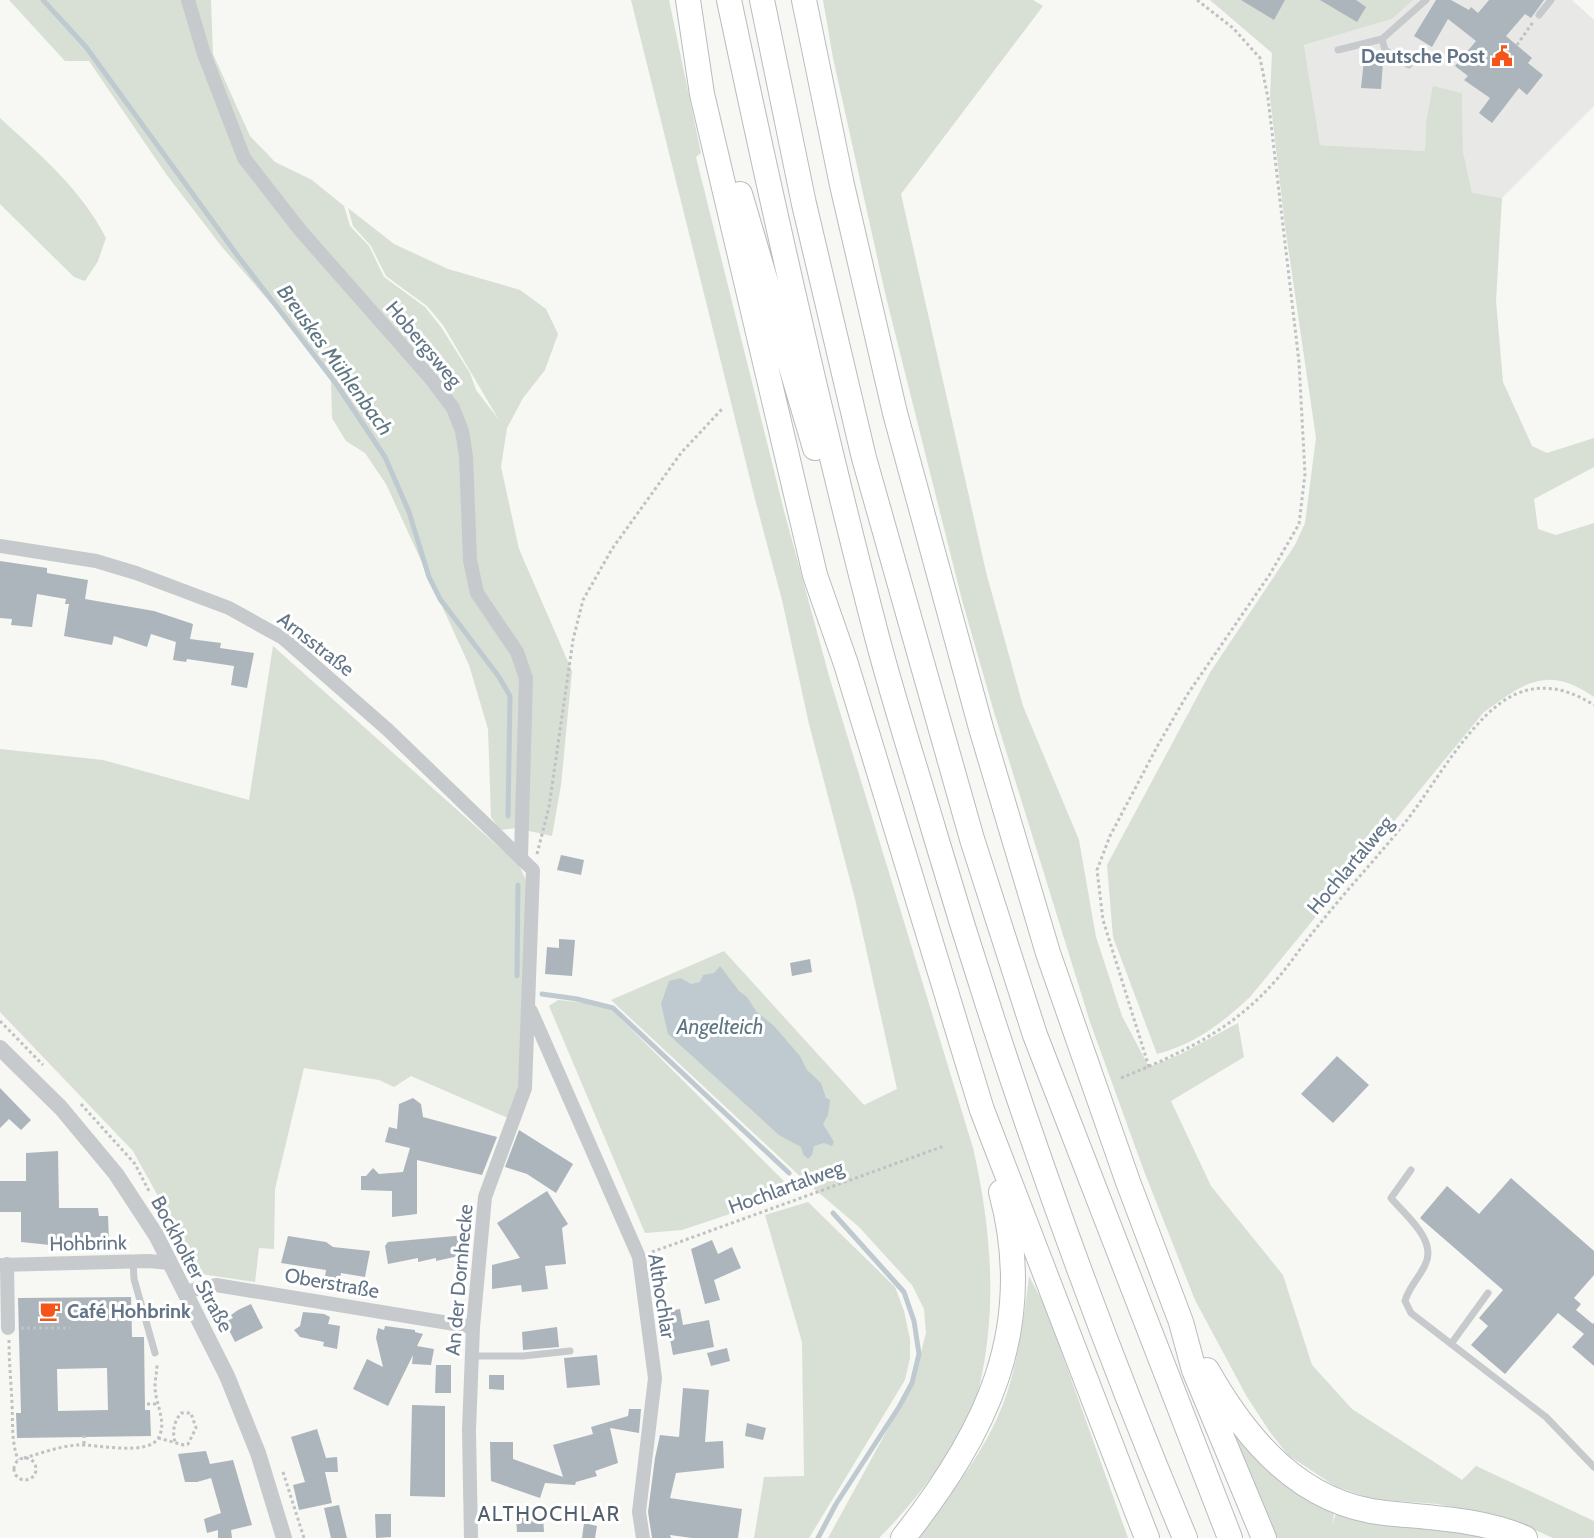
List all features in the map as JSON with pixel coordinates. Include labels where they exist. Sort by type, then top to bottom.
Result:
[{"type":"highway","points":[[688,0],[698,49],[817,454],[846,512]]},
{"type":"highway","points":[[729,0],[776,224],[877,639],[912,758],[963,928],[1039,1160],[1136,1421],[1185,1538]]},
{"type":"highway","points":[[762,0],[804,204],[864,458],[969,829],[1035,1035],[1230,1538]]},
{"type":"highway","points":[[804,0],[842,185],[895,413],[981,728],[1048,953],[1128,1182],[1181,1322],[1194,1370],[1264,1538]]},
{"type":"highway","points":[[698,49],[702,94],[815,575],[846,664],[982,1110],[1008,1218],[1012,1273],[1007,1337],[998,1376],[978,1426],[936,1494],[903,1538]]},
{"type":"highway","points":[[982,1110],[1147,1538]]},
{"type":"highway","points":[[1181,1322],[1217,1387],[1259,1444],[1280,1466],[1316,1492],[1346,1507],[1459,1520],[1506,1530],[1525,1538]]},
{"type":"street","name":"Hobergsweg","points":[[188,0],[204,54],[244,158],[300,230],[432,380],[456,416],[466,456],[470,560],[477,593],[517,652],[526,678],[521,857]]},
{"type":"street","name":"Arnsstraße","points":[[0,546],[96,561],[136,573],[229,608],[283,638],[388,730],[521,857]]},
{"type":"street","points":[[521,857],[533,870]]},
{"type":"street","name":"An der Dornhecke","points":[[471,1538],[469,1430],[472,1327],[485,1197],[525,1088],[530,1009],[529,937],[533,870]]},
{"type":"street","name":"Althochlar","points":[[530,1009],[639,1257],[655,1378],[639,1512],[643,1538]]},
{"type":"street","name":"Bockholter Straße","points":[[0,1048],[61,1108],[116,1174],[148,1220],[227,1376],[258,1453],[284,1538]]},
{"type":"street","name":"Hohbrink","points":[[8,1329],[4,1265],[133,1261],[170,1263]]},
{"type":"street","name":"Oberstraße","points":[[184,1292],[216,1286],[472,1327]]},
{"type":"lane","points":[[1338,50],[1382,39],[1426,0]]},
{"type":"lane","points":[[1539,15],[1551,0]]},
{"type":"lane","points":[[1382,39],[1385,50],[1409,65]]},
{"type":"lane","points":[[1412,1170],[1391,1198],[1425,1239],[1429,1253],[1425,1264],[1409,1287],[1405,1302],[1411,1313],[1546,1417],[1594,1467]]},
{"type":"lane","points":[[133,1261],[134,1279],[155,1353]]},
{"type":"lane","points":[[1450,1344],[1488,1293]]},
{"type":"lane","points":[[472,1356],[511,1357],[570,1351]]},
{"type":"path","points":[[1149,1067],[1102,920],[1097,870],[1110,836],[1187,695],[1270,574],[1299,524],[1305,474],[1297,339],[1268,98],[1260,58],[1233,28],[1197,0]]},
{"type":"path","points":[[1517,45],[1539,15]]},
{"type":"path","points":[[533,870],[549,807],[573,640],[583,600],[612,549],[681,453],[722,409]]},
{"type":"path","name":"Hochlartalweg","points":[[1121,1078],[1181,1054],[1220,1031],[1276,980],[1318,925],[1407,820],[1482,720],[1494,710],[1516,694],[1545,687],[1564,690],[1594,705]]},
{"type":"path","name":"Hochlartalweg","points":[[639,1257],[944,1146]]},
{"type":"path","points":[[24,1458],[32,1460],[36,1466],[36,1473],[31,1479],[24,1481],[15,1475],[14,1468],[18,1460],[11,1435],[12,1406],[8,1372],[8,1329],[70,1328]]},
{"type":"path","points":[[155,1353],[157,1368],[155,1386],[161,1426],[158,1438]]},
{"type":"path","points":[[147,1404],[158,1404]]},
{"type":"path","points":[[18,1460],[63,1447],[84,1445],[142,1447],[158,1438],[184,1445],[192,1439],[196,1423],[191,1413],[181,1413],[178,1418],[173,1432],[176,1442]]},
{"type":"path","points":[[84,1435],[84,1445]]},
{"type":"shaded area","points":[[9,0],[211,0],[213,54],[250,136],[275,162],[312,180],[344,206],[350,226],[369,246],[384,277],[425,307],[441,327],[470,373],[476,390],[499,420],[443,325],[427,306],[386,276],[371,246],[353,226],[348,208],[394,244],[448,269],[520,290],[546,309],[558,334],[545,370],[523,398],[507,428],[501,467],[519,549],[572,671],[561,785],[552,836],[516,828],[500,830],[491,817],[488,729],[469,665],[386,484],[365,453],[346,441],[332,418],[331,381],[290,325],[222,247],[166,174],[89,61],[65,61]]},
{"type":"shaded area","points":[[631,0],[669,0],[701,153],[696,157],[784,511],[829,676],[973,1148],[984,1208],[990,1268],[989,1328],[979,1388],[973,1407],[952,1448],[938,1468],[908,1507],[879,1538],[828,1538],[913,1383],[926,1333],[924,1309],[912,1285],[859,1227],[804,1180],[611,1000],[724,951],[864,1105],[897,1089],[855,899],[809,724],[782,600]]},
{"type":"shaded area","points":[[823,0],[1033,0],[1043,6],[901,194],[986,572],[1023,706],[1079,840],[1096,937],[1122,1016],[1149,1067],[1181,1054],[1238,1023],[1244,1057],[1171,1101],[1211,1186],[1283,1275],[1312,1365],[1352,1409],[1462,1480],[1476,1466],[1594,1521],[1594,1538],[1553,1538],[1513,1520],[1486,1513],[1437,1504],[1372,1499],[1335,1486],[1288,1455],[1270,1432],[1247,1397],[1195,1300],[1144,1171],[1090,1022],[994,712],[962,600],[886,297],[833,58]]},
{"type":"shaded area","points":[[1210,0],[1413,0],[1392,19],[1304,45],[1320,145],[1425,151],[1426,122],[1433,86],[1462,93],[1463,151],[1472,193],[1502,198],[1496,301],[1503,382],[1532,446],[1547,453],[1594,438],[1594,467],[1534,499],[1538,529],[1556,535],[1594,523],[1594,697],[1563,681],[1536,681],[1511,693],[1483,713],[1250,997],[1207,1032],[1183,1045],[1157,1054],[1113,937],[1107,865],[1211,671],[1295,545],[1305,523],[1316,438],[1285,226],[1270,97],[1272,53]]},
{"type":"shaded area","points":[[1413,0],[1572,0],[1594,20],[1594,106],[1502,198],[1472,194],[1463,151],[1462,93],[1426,122],[1425,151],[1320,145],[1304,45],[1392,19]]},
{"type":"shaded area","points":[[0,118],[45,159],[72,188],[96,220],[106,238],[98,261],[85,281],[74,277],[0,204]]},
{"type":"shaded area","points":[[273,646],[519,865],[526,880],[524,1000],[518,1095],[508,1118],[411,1076],[394,1087],[379,1080],[304,1068],[275,1189],[274,1249],[259,1248],[255,1282],[201,1274],[133,1151],[0,1012],[0,749],[103,760],[249,800]]},
{"type":"shaded area","points":[[558,1000],[596,1004],[613,1011],[795,1192],[682,1230],[645,1233],[549,1006]]},
{"type":"shaded area","points":[[808,1202],[895,1287],[904,1311],[910,1339],[910,1358],[905,1380],[809,1538],[754,1538],[764,1477],[804,1476],[802,1342],[765,1215]]},
{"type":"shaded area","points":[[1029,1276],[1046,1309],[1128,1538],[912,1538],[966,1472],[1001,1410],[1013,1373]]},
{"type":"shaded area","points":[[1230,1423],[1335,1509],[1332,1525],[1337,1510],[1503,1538],[1276,1538]]},
{"type":"water","name":"Angelteich","points":[[720,966],[756,1011],[774,1026],[800,1056],[807,1070],[821,1083],[826,1098],[830,1100],[828,1115],[823,1124],[834,1142],[832,1146],[824,1143],[814,1146],[812,1155],[808,1159],[801,1147],[779,1135],[668,1034],[661,1004],[669,981],[681,978],[691,984],[700,982],[703,975],[714,973]]},
{"type":"building","points":[[1241,0],[1285,0],[1274,20]]},
{"type":"building","points":[[1320,0],[1356,0],[1366,7],[1357,22]]},
{"type":"building","points":[[1436,0],[1451,0],[1469,10],[1471,7],[1478,13],[1489,0],[1544,0],[1531,18],[1525,14],[1506,36],[1532,58],[1528,63],[1543,75],[1527,95],[1519,88],[1492,123],[1479,113],[1490,98],[1464,80],[1468,76],[1455,66],[1476,41],[1448,19],[1432,47],[1414,36]]},
{"type":"building","points":[[1364,60],[1383,62],[1381,89],[1361,88]]},
{"type":"building","points":[[0,561],[47,568],[47,573],[88,580],[85,599],[154,611],[193,624],[190,639],[221,643],[220,648],[254,653],[247,688],[231,685],[234,666],[187,659],[186,662],[173,660],[176,642],[151,634],[147,647],[114,636],[112,645],[64,636],[69,604],[65,604],[66,599],[37,594],[32,627],[11,625],[12,619],[0,618]]},
{"type":"building","points":[[561,855],[584,860],[581,875],[557,870]]},
{"type":"building","points":[[559,939],[575,940],[572,976],[545,974],[547,947],[559,948]]},
{"type":"building","points":[[810,959],[812,972],[792,976],[790,963]]},
{"type":"building","points":[[1337,1056],[1369,1085],[1333,1123],[1301,1094]]},
{"type":"building","points":[[0,1088],[31,1120],[21,1130],[9,1119],[0,1128]]},
{"type":"building","points":[[413,1098],[421,1104],[423,1117],[497,1137],[482,1175],[417,1160],[417,1214],[392,1217],[392,1191],[361,1190],[361,1176],[366,1176],[373,1168],[379,1174],[403,1172],[410,1148],[385,1142],[389,1127],[397,1129],[399,1104]]},
{"type":"building","points":[[519,1130],[573,1164],[556,1193],[527,1174],[505,1167]]},
{"type":"building","points":[[58,1151],[59,1208],[98,1208],[99,1216],[108,1216],[109,1241],[93,1241],[93,1245],[80,1245],[80,1241],[50,1242],[50,1245],[21,1242],[21,1212],[0,1212],[0,1181],[26,1181],[26,1153]]},
{"type":"building","points":[[1511,1178],[1594,1251],[1594,1275],[1574,1298],[1581,1304],[1576,1310],[1593,1324],[1594,1322],[1594,1366],[1572,1347],[1584,1334],[1558,1313],[1505,1374],[1471,1345],[1488,1326],[1479,1318],[1503,1290],[1420,1218],[1447,1186],[1479,1214]]},
{"type":"building","points":[[547,1191],[568,1224],[562,1228],[566,1264],[545,1266],[548,1289],[522,1292],[521,1285],[492,1289],[492,1265],[520,1258],[497,1223]]},
{"type":"building","points":[[466,1235],[468,1254],[436,1261],[436,1258],[418,1262],[418,1258],[388,1264],[385,1246],[388,1242]]},
{"type":"building","points":[[288,1236],[326,1242],[333,1247],[370,1251],[365,1277],[341,1273],[339,1285],[324,1283],[326,1270],[281,1263]]},
{"type":"building","points":[[712,1240],[718,1254],[732,1247],[741,1268],[714,1280],[720,1300],[705,1304],[691,1249]]},
{"type":"building","points":[[131,1297],[132,1337],[144,1337],[145,1410],[150,1410],[151,1436],[17,1438],[16,1413],[21,1413],[18,1298]],"holes":[[[107,1368],[108,1410],[58,1411],[57,1369]]]},
{"type":"building","points":[[251,1304],[263,1328],[235,1342],[225,1322],[233,1318],[231,1315],[238,1310]]},
{"type":"building","points":[[680,1309],[683,1325],[709,1320],[714,1347],[673,1355],[665,1312]]},
{"type":"building","points":[[303,1312],[324,1314],[330,1317],[328,1324],[340,1326],[337,1349],[323,1346],[324,1342],[300,1337],[294,1330],[300,1326]]},
{"type":"building","points":[[385,1326],[415,1330],[423,1334],[417,1346],[434,1349],[431,1365],[412,1364],[413,1355],[388,1406],[353,1389],[367,1359],[383,1367],[376,1338],[378,1328],[384,1330]]},
{"type":"building","points":[[557,1327],[559,1347],[523,1350],[522,1332]]},
{"type":"building","points":[[727,1348],[730,1361],[711,1366],[707,1353]]},
{"type":"building","points":[[597,1355],[600,1385],[567,1388],[564,1358]]},
{"type":"building","points":[[436,1365],[451,1365],[451,1393],[435,1393]]},
{"type":"building","points":[[489,1375],[504,1375],[504,1390],[489,1389]]},
{"type":"building","points":[[683,1388],[709,1390],[705,1442],[723,1441],[724,1468],[676,1473],[670,1498],[742,1509],[738,1538],[692,1538],[670,1535],[671,1538],[652,1538],[648,1512],[655,1458],[660,1435],[679,1437]]},
{"type":"building","points":[[412,1405],[445,1406],[445,1497],[410,1496]]},
{"type":"building","points":[[629,1409],[641,1409],[639,1433],[610,1428],[618,1463],[595,1471],[597,1476],[576,1482],[575,1485],[545,1483],[540,1498],[491,1481],[490,1442],[513,1442],[513,1459],[563,1477],[553,1445],[593,1434],[591,1427],[628,1416]]},
{"type":"building","points":[[747,1423],[766,1428],[763,1440],[745,1436]]},
{"type":"building","points":[[317,1429],[326,1458],[337,1457],[338,1472],[325,1472],[332,1503],[299,1510],[293,1485],[305,1482],[291,1437]]},
{"type":"building","points":[[206,1451],[210,1464],[233,1460],[252,1525],[231,1530],[232,1538],[218,1538],[218,1530],[207,1533],[204,1519],[221,1513],[211,1478],[197,1482],[185,1482],[178,1454]]},
{"type":"building","points":[[339,1505],[347,1538],[331,1538],[324,1508]]},
{"type":"building","points":[[375,1514],[391,1514],[391,1537],[376,1538]]},
{"type":"building","points":[[543,1517],[544,1532],[517,1532],[516,1518]]},
{"type":"building","points":[[584,1523],[597,1526],[595,1538],[582,1538]]},
{"type":"waterway","name":"Breuskes Mühlenbach","points":[[43,0],[86,47],[237,255],[337,385],[385,457],[409,512],[429,577],[440,599],[499,677],[510,696],[508,816]]},
{"type":"waterway","name":"Breuskes Mühlenbach","points":[[517,976],[518,885]]},
{"type":"waterway","name":"Breuskes Mühlenbach","points":[[542,994],[577,999],[613,1008],[789,1173]]},
{"type":"waterway","name":"Breuskes Mühlenbach","points":[[818,1538],[836,1504],[899,1407],[912,1383],[919,1354],[914,1321],[904,1292],[833,1213]]},
{"type":"place","name":"Deutsche Post","points":[[1502,56]]},
{"type":"place","name":"Café Hohbrink","points":[[50,1311]]},
{"type":"district","name":"ALTHOCHLAR","points":[[549,1514]]}]
